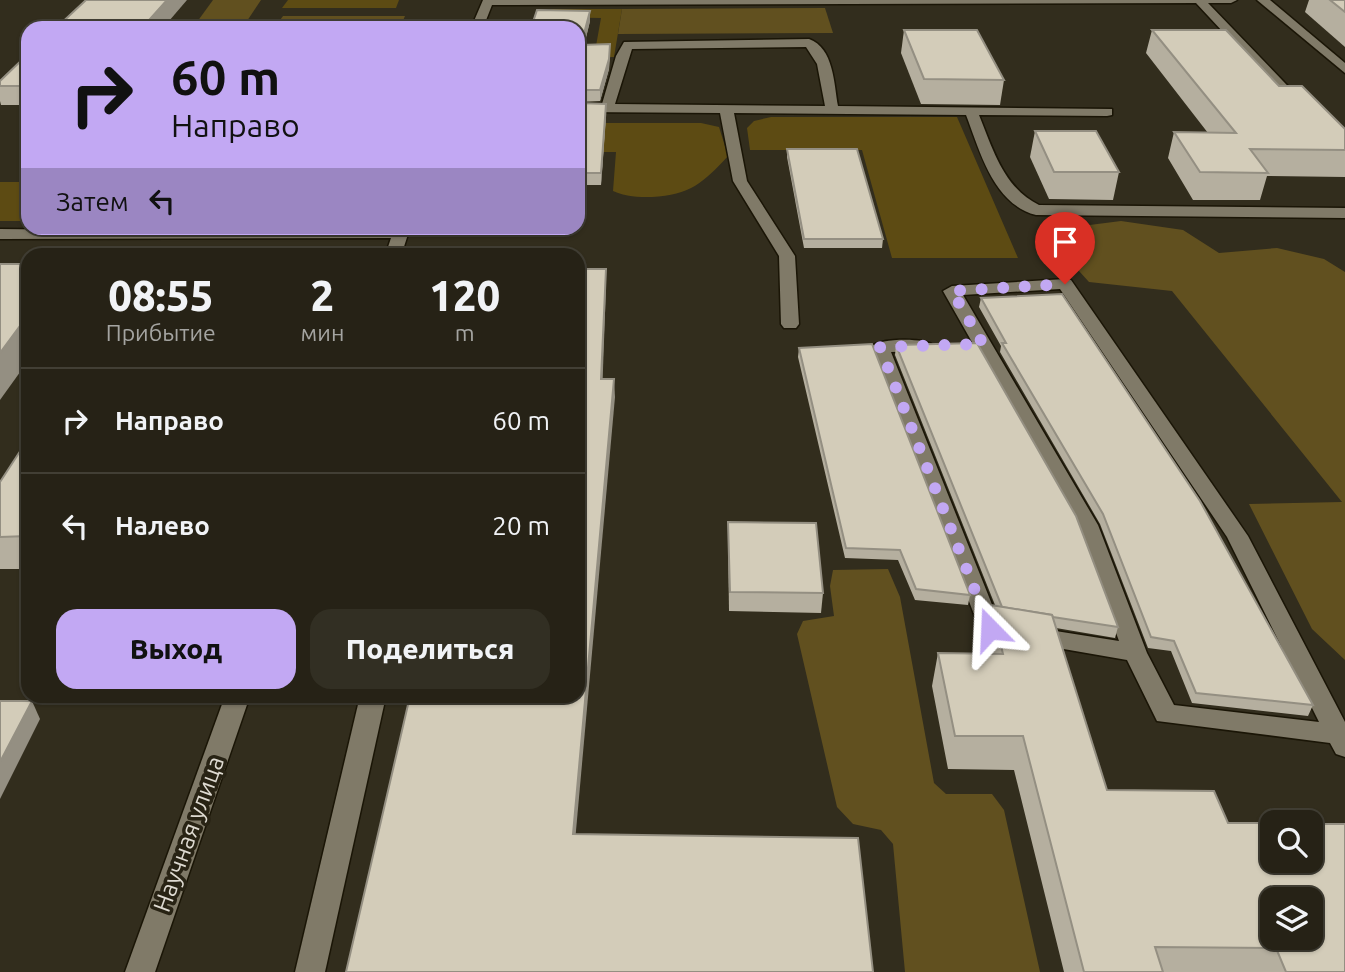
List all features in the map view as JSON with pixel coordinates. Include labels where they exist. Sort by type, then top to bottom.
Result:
[{"type":"street","points":[[1199,0],[1307,113]]},
{"type":"street","points":[[480,21],[488,1],[1231,0]]},
{"type":"street","points":[[1263,0],[1345,69]]},
{"type":"street","points":[[607,109],[622,56],[628,45],[809,43],[817,47],[822,58],[832,110]]},
{"type":"street","points":[[585,108],[1107,113]]},
{"type":"street","points":[[726,109],[740,181],[787,256],[790,324]]},
{"type":"street","points":[[971,111],[1005,187],[1015,200],[1036,210],[1345,213]]},
{"type":"street","points":[[0,234],[21,233]]},
{"type":"street","points":[[1065,284],[1237,536],[1342,741],[1167,714],[1135,653],[1087,526],[952,291],[1065,284]]},
{"type":"street","points":[[983,344],[880,347],[990,629],[1135,653]]},
{"type":"street","name":"Научная улица","points":[[140,972],[236,703]]},
{"type":"street","points":[[310,972],[371,703]]},
{"type":"shaded area","points":[[213,0],[261,0],[247,21],[198,21]]},
{"type":"shaded area","points":[[288,0],[399,0],[396,8],[282,8]]},
{"type":"shaded area","points":[[825,8],[833,33],[618,34],[622,9]]},
{"type":"shaded area","points":[[622,9],[614,57],[594,57],[601,18],[543,17],[547,11]]},
{"type":"shaded area","points":[[283,16],[405,16],[403,21],[279,21]]},
{"type":"shaded area","points":[[771,117],[957,117],[1018,258],[892,258],[862,150],[750,150],[747,128],[754,121]]},
{"type":"shaded area","points":[[599,123],[701,123],[719,127],[728,156],[695,186],[676,194],[637,197],[613,191],[616,152],[585,152],[585,142]]},
{"type":"shaded area","points":[[0,182],[21,182],[21,221],[0,221]]},
{"type":"shaded area","points":[[1121,221],[1183,230],[1219,253],[1277,248],[1324,259],[1345,272],[1345,660],[1312,629],[1249,504],[1342,502],[1172,291],[1089,282],[1049,238],[1066,228]]},
{"type":"shaded area","points":[[888,569],[900,597],[934,783],[946,794],[992,794],[1004,810],[1040,972],[905,972],[893,844],[881,830],[853,824],[837,807],[797,634],[803,621],[834,616],[830,586],[833,570]]},
{"type":"building","points":[[86,0],[167,0],[148,21],[64,21]]},
{"type":"building","points":[[1330,0],[1345,0],[1345,12]]},
{"type":"building","points":[[537,10],[590,11],[585,30],[585,21],[533,21]]},
{"type":"building","points":[[904,30],[977,30],[1004,80],[924,79]]},
{"type":"building","points":[[1152,30],[1226,30],[1279,86],[1302,86],[1345,129],[1345,150],[1250,149],[1268,173],[1200,172],[1174,132],[1236,133]]},
{"type":"building","points":[[610,44],[609,59],[600,90],[585,90],[585,45]]},
{"type":"building","points":[[21,61],[21,86],[0,86],[0,81]]},
{"type":"building","points":[[585,103],[606,104],[601,173],[585,173]]},
{"type":"building","points":[[1035,131],[1096,131],[1119,172],[1054,172]]},
{"type":"building","points":[[787,149],[857,149],[883,239],[804,239]]},
{"type":"building","points":[[0,264],[21,264],[21,324],[0,353]]},
{"type":"building","points":[[585,269],[606,269],[601,379],[614,379],[585,701]]},
{"type":"building","points":[[1062,294],[1200,501],[1313,705],[1196,693],[1174,641],[1151,637],[1103,514],[1002,343],[1006,343],[981,298]]},
{"type":"building","points":[[977,343],[1076,516],[1118,627],[1002,607],[896,345]]},
{"type":"building","points":[[872,344],[970,595],[916,589],[900,550],[846,548],[799,348]]},
{"type":"building","points":[[21,450],[21,536],[0,537],[0,482]]},
{"type":"building","points":[[728,522],[816,523],[823,593],[730,592]]},
{"type":"building","points":[[991,605],[1052,615],[1107,790],[1214,791],[1228,823],[1260,823],[1260,873],[1323,873],[1323,824],[1345,824],[1345,972],[1286,972],[1277,950],[1323,950],[1323,887],[1260,887],[1260,948],[1155,947],[1163,972],[1084,972],[1023,736],[955,736],[938,653],[1003,654]]},
{"type":"building","points":[[0,701],[31,703],[0,762]]},
{"type":"building","points":[[408,703],[585,703],[573,834],[858,838],[873,972],[346,972]]},
{"type":"route","points":[[990,629],[880,347],[983,344],[952,291],[1065,284]]}]
